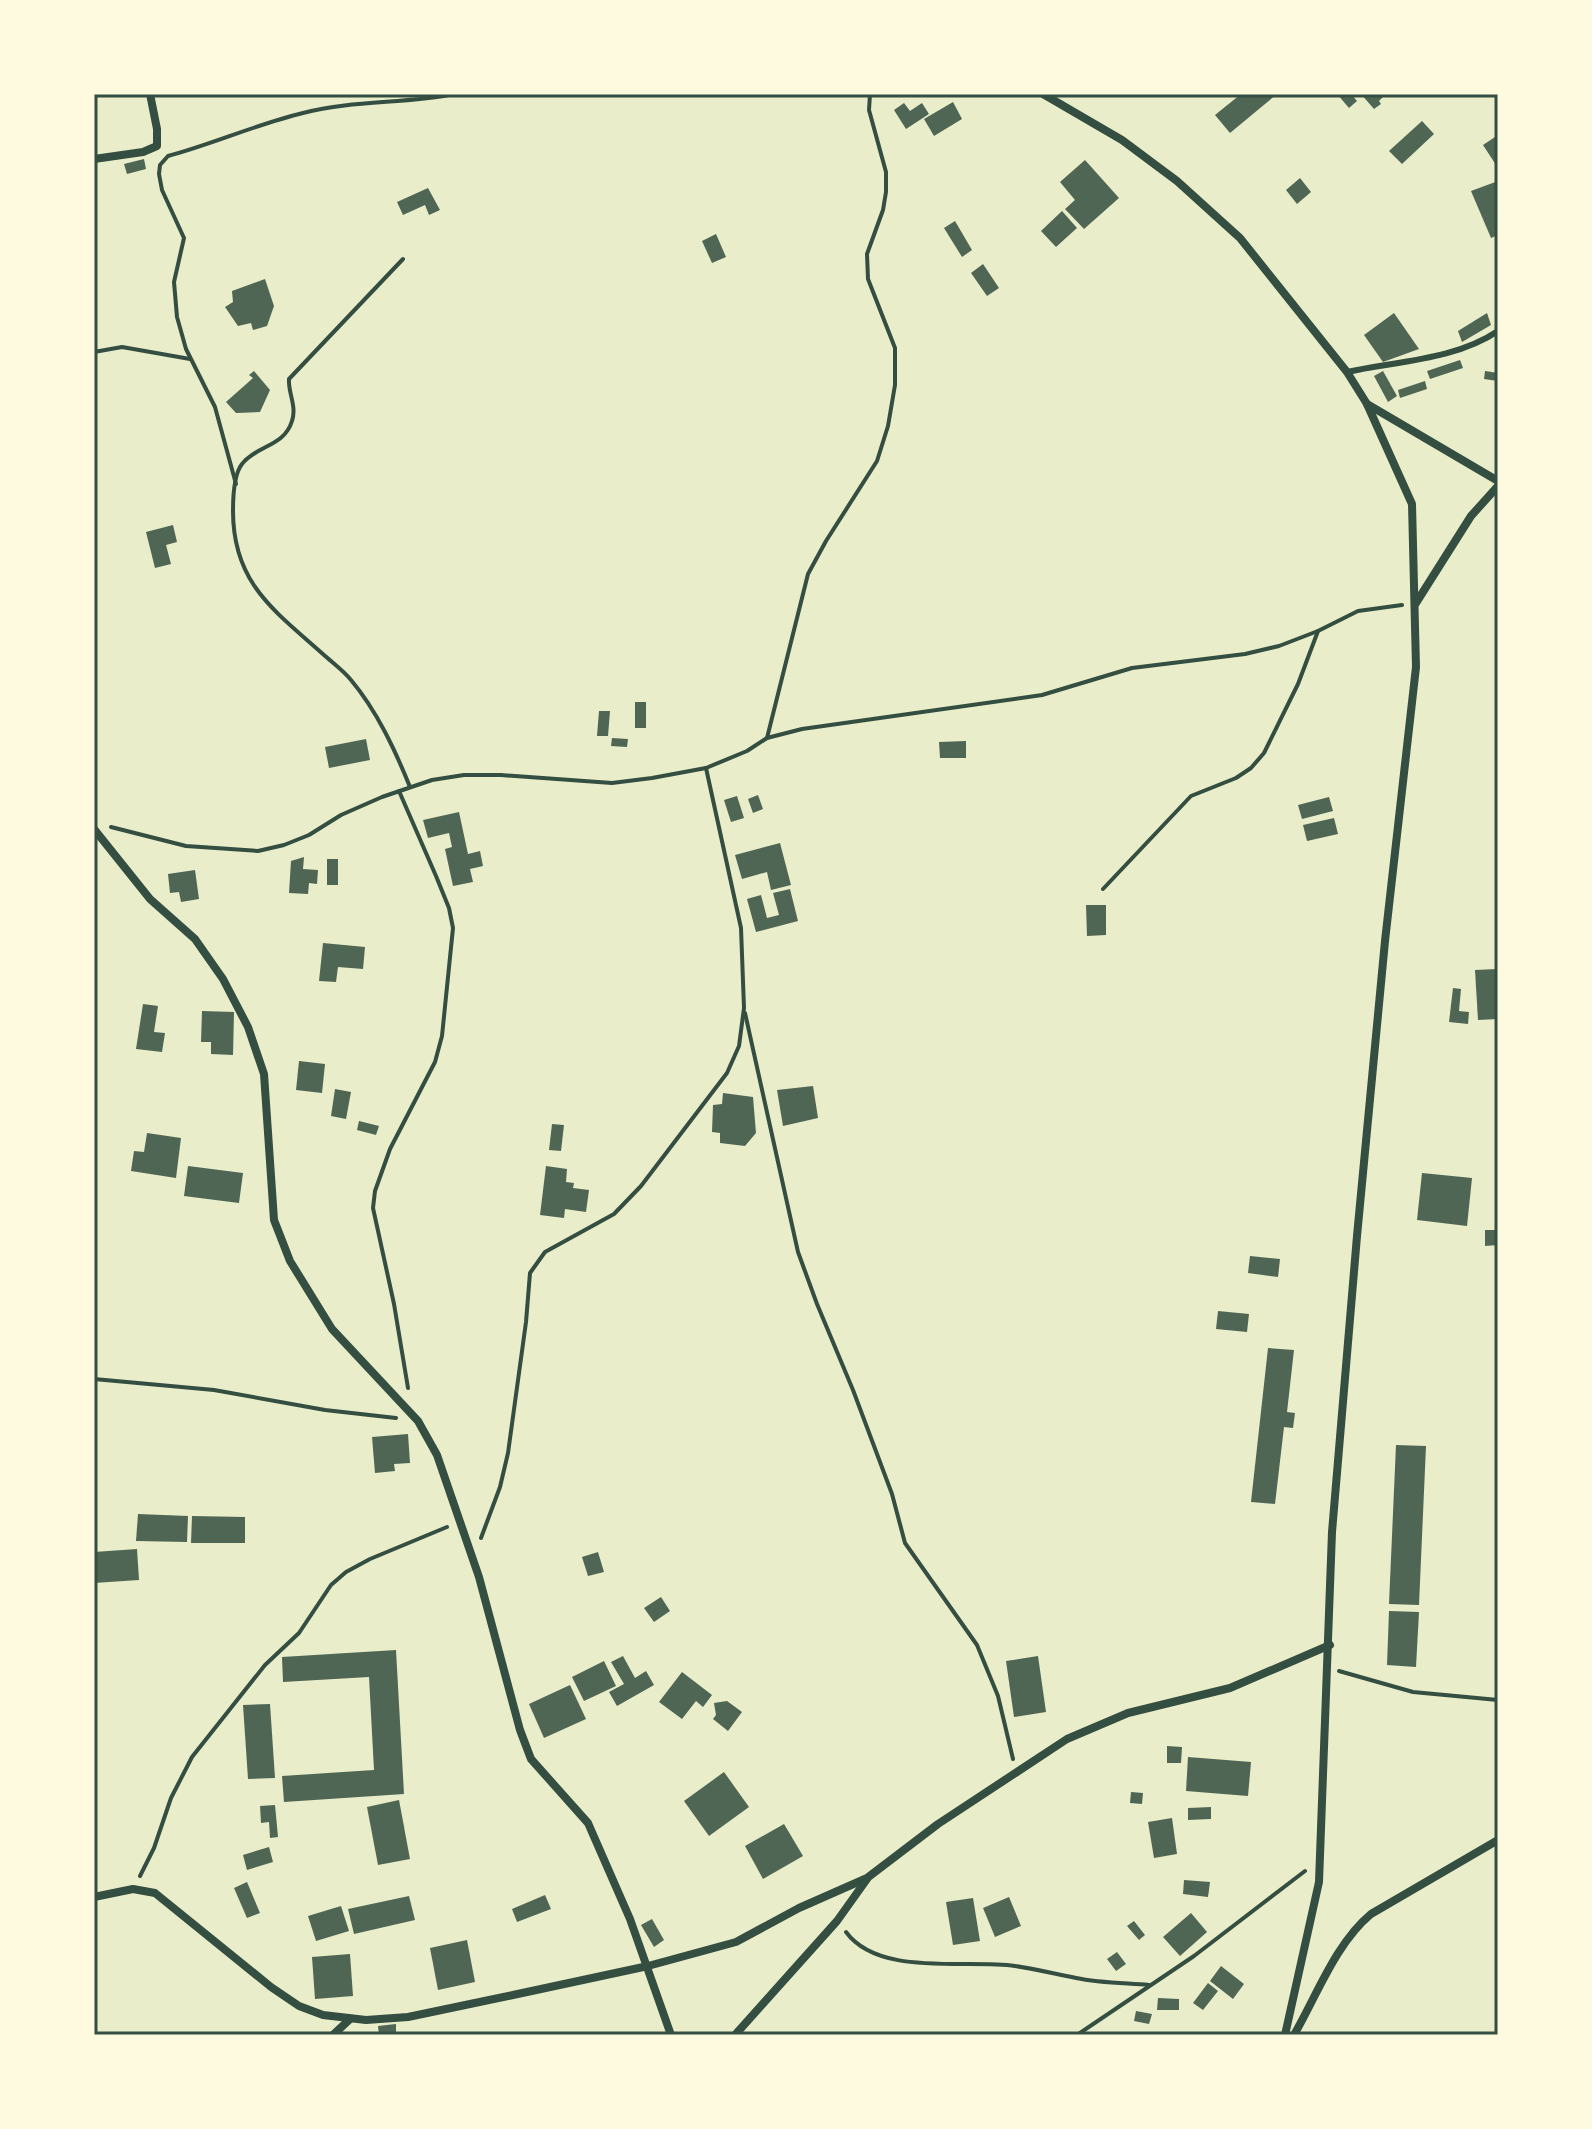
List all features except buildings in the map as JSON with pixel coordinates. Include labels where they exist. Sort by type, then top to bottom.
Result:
[{"type":"street","points":[[94,159],[143,152],[157,146],[150,94]]},
{"type":"street","points":[[1043,94],[1122,140],[1177,181],[1240,238],[1347,372],[1367,404],[1412,504],[1416,667],[1385,941],[1332,1532],[1319,1882],[1285,2035]]},
{"type":"street","points":[[1367,404],[1498,483],[1471,516],[1416,603]]},
{"type":"street","points":[[94,829],[150,899],[195,939],[223,979],[248,1027],[264,1074],[274,1220],[290,1261],[332,1329],[415,1418],[437,1455],[479,1577],[520,1730],[531,1759],[588,1823],[648,1966],[671,2035]]},
{"type":"street","points":[[94,1897],[133,1889],[155,1893],[299,2006],[323,2015],[350,2019],[408,2017],[648,1966],[736,1942],[799,1908],[867,1878],[938,1824],[1067,1739],[1093,1726],[1128,1713],[1230,1688],[1330,1645]]},
{"type":"street","points":[[1294,2035],[1340,1947],[1354,1928],[1371,1914],[1498,1840]]},
{"type":"street","points":[[735,2035],[837,1921],[867,1878]]},
{"type":"street","points":[[333,2035],[350,2019]]},
{"type":"lane","points":[[1347,372],[1448,353],[1479,344],[1498,331]]},
{"type":"path","points":[[236,486],[215,407],[190,359],[177,317],[174,282],[184,238],[169,208],[159,174],[160,165],[168,156],[303,113],[354,104],[418,101],[455,94]]},
{"type":"path","points":[[767,738],[808,574],[877,461],[888,426],[895,385],[895,348],[868,279],[867,254],[883,210],[886,192],[886,172],[869,110],[870,94]]},
{"type":"path","points":[[403,259],[289,379],[294,409],[287,431],[279,442],[243,463],[233,511],[236,548],[247,576],[261,597],[351,679],[394,749],[410,787]]},
{"type":"path","points":[[94,352],[122,347],[190,359]]},
{"type":"path","points":[[107,827],[186,846],[258,851],[309,835],[341,815],[432,780],[464,775],[612,783],[706,768],[747,751],[767,738],[802,729],[1042,695],[1132,668],[1245,654],[1279,646],[1358,611],[1416,603]]},
{"type":"path","points":[[1103,889],[1191,796],[1236,778],[1251,768],[1264,753],[1292,698],[1318,631]]},
{"type":"path","points":[[481,1550],[481,1537],[500,1487],[508,1453],[530,1273],[545,1252],[614,1214],[641,1186],[727,1073],[739,1046],[744,1008],[741,928],[706,768]]},
{"type":"path","points":[[94,1379],[214,1390],[325,1410],[415,1418],[373,1208],[375,1191],[390,1149],[435,1062],[442,1036],[453,928],[449,908],[399,791]]},
{"type":"path","points":[[744,1008],[798,1252],[807,1278],[892,1494],[905,1543],[977,1645],[998,1696],[1017,1773]]},
{"type":"path","points":[[133,1889],[154,1848],[171,1798],[192,1757],[265,1665],[299,1633],[331,1585],[346,1572],[370,1559],[461,1521]]},
{"type":"path","points":[[1329,1668],[1413,1692],[1498,1700]]},
{"type":"path","points":[[1077,2035],[1194,1956],[1320,1859]]},
{"type":"path","points":[[837,1921],[852,1941],[863,1949],[886,1957],[918,1963],[1011,1965],[1076,1978],[1149,1985]]}]
